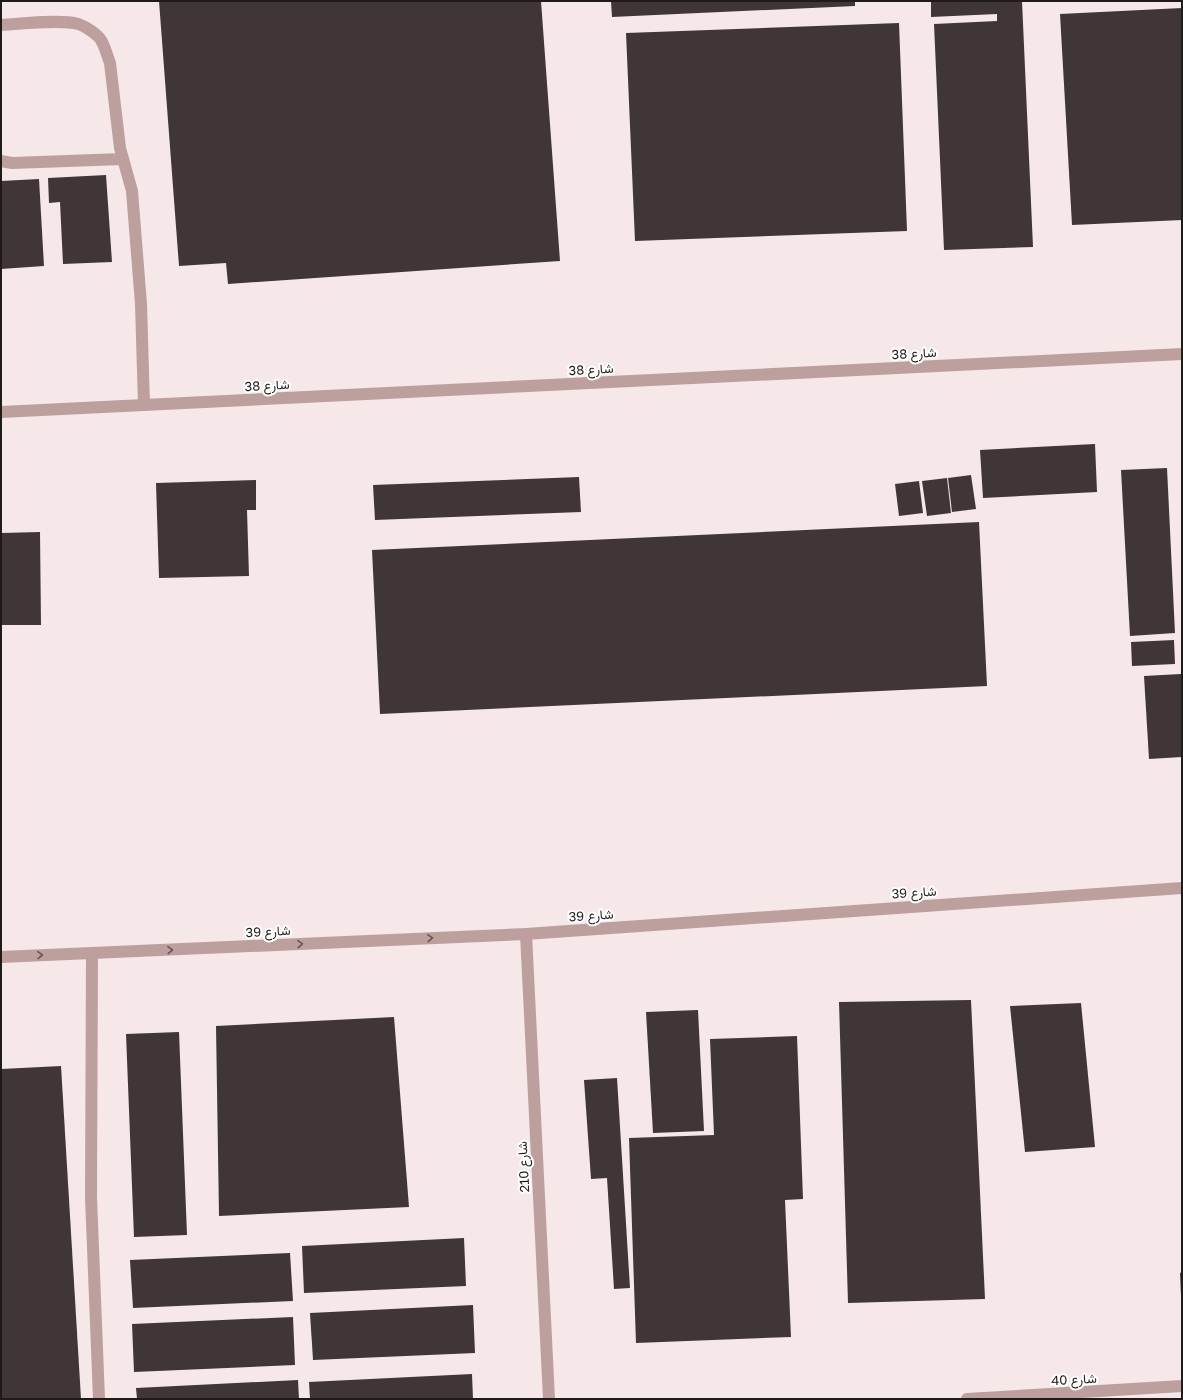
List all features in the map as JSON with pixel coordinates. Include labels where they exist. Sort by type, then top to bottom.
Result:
[{"type":"street","points":[[1,25],[62,22],[79,24],[100,39],[106,51],[110,63],[120,148],[132,191],[141,304],[144,405]]},
{"type":"street","points":[[1,161],[12,163],[123,159]]},
{"type":"street","name":"شارع 38","points":[[1,412],[1182,354]]},
{"type":"street","name":"شارع 39","points":[[1,957],[526,934],[1182,888]]},
{"type":"street","name":"شارع 210","points":[[526,934],[549,1399]]},
{"type":"street","points":[[92,953],[91,1197],[99,1399]]},
{"type":"street","name":"شارع 40","points":[[967,1399],[1182,1386]]},
{"type":"building","points":[[159,1],[541,1],[560,261],[228,284],[226,263],[179,266]]},
{"type":"building","points":[[611,1],[855,1],[855,6],[612,17]]},
{"type":"building","points":[[931,1],[1022,1],[1033,247],[944,250],[934,24],[997,21],[997,14],[931,17]]},
{"type":"building","points":[[1182,8],[1182,220],[1072,225],[1060,14]]},
{"type":"building","points":[[899,23],[907,231],[635,241],[626,33]]},
{"type":"building","points":[[106,175],[112,262],[63,264],[60,202],[49,203],[48,178]]},
{"type":"building","points":[[39,179],[44,266],[1,269],[1,181]]},
{"type":"building","points":[[1095,444],[1097,492],[983,498],[980,450]]},
{"type":"building","points":[[1167,468],[1175,633],[1130,636],[1121,470]]},
{"type":"building","points":[[971,475],[976,509],[952,512],[948,478]]},
{"type":"building","points":[[579,477],[581,512],[375,520],[373,485]]},
{"type":"building","points":[[947,478],[951,513],[927,516],[922,481]]},
{"type":"building","points":[[256,480],[256,510],[247,510],[249,576],[159,578],[156,483]]},
{"type":"building","points":[[919,481],[923,513],[899,516],[895,484]]},
{"type":"building","points":[[979,522],[987,686],[380,714],[372,550]]},
{"type":"building","points":[[40,532],[41,625],[1,625],[1,533]]},
{"type":"building","points":[[1174,640],[1175,664],[1132,666],[1131,642]]},
{"type":"building","points":[[1181,674],[1182,757],[1149,759],[1144,676]]},
{"type":"building","points":[[971,1000],[985,1299],[848,1303],[839,1002]]},
{"type":"building","points":[[1081,1003],[1095,1147],[1025,1152],[1010,1006]]},
{"type":"building","points":[[698,1010],[704,1131],[653,1133],[646,1012]]},
{"type":"building","points":[[394,1017],[409,1207],[219,1216],[216,1026]]},
{"type":"building","points":[[179,1032],[187,1235],[134,1237],[126,1034]]},
{"type":"building","points":[[797,1036],[803,1199],[785,1200],[791,1337],[636,1343],[629,1138],[714,1135],[710,1039]]},
{"type":"building","points":[[61,1066],[81,1399],[1,1399],[1,1069]]},
{"type":"building","points":[[617,1078],[630,1288],[614,1289],[607,1178],[591,1179],[584,1080]]},
{"type":"building","points":[[464,1238],[466,1286],[304,1293],[302,1246]]},
{"type":"building","points":[[290,1253],[293,1301],[133,1308],[130,1260]]},
{"type":"building","points":[[1182,1272],[1182,1296],[1181,1296],[1180,1273]]},
{"type":"building","points":[[473,1305],[475,1353],[313,1360],[310,1313]]},
{"type":"building","points":[[293,1317],[295,1365],[134,1372],[132,1324]]},
{"type":"building","points":[[472,1374],[473,1399],[310,1399],[309,1382]]},
{"type":"building","points":[[298,1380],[299,1399],[137,1399],[136,1388]]}]
